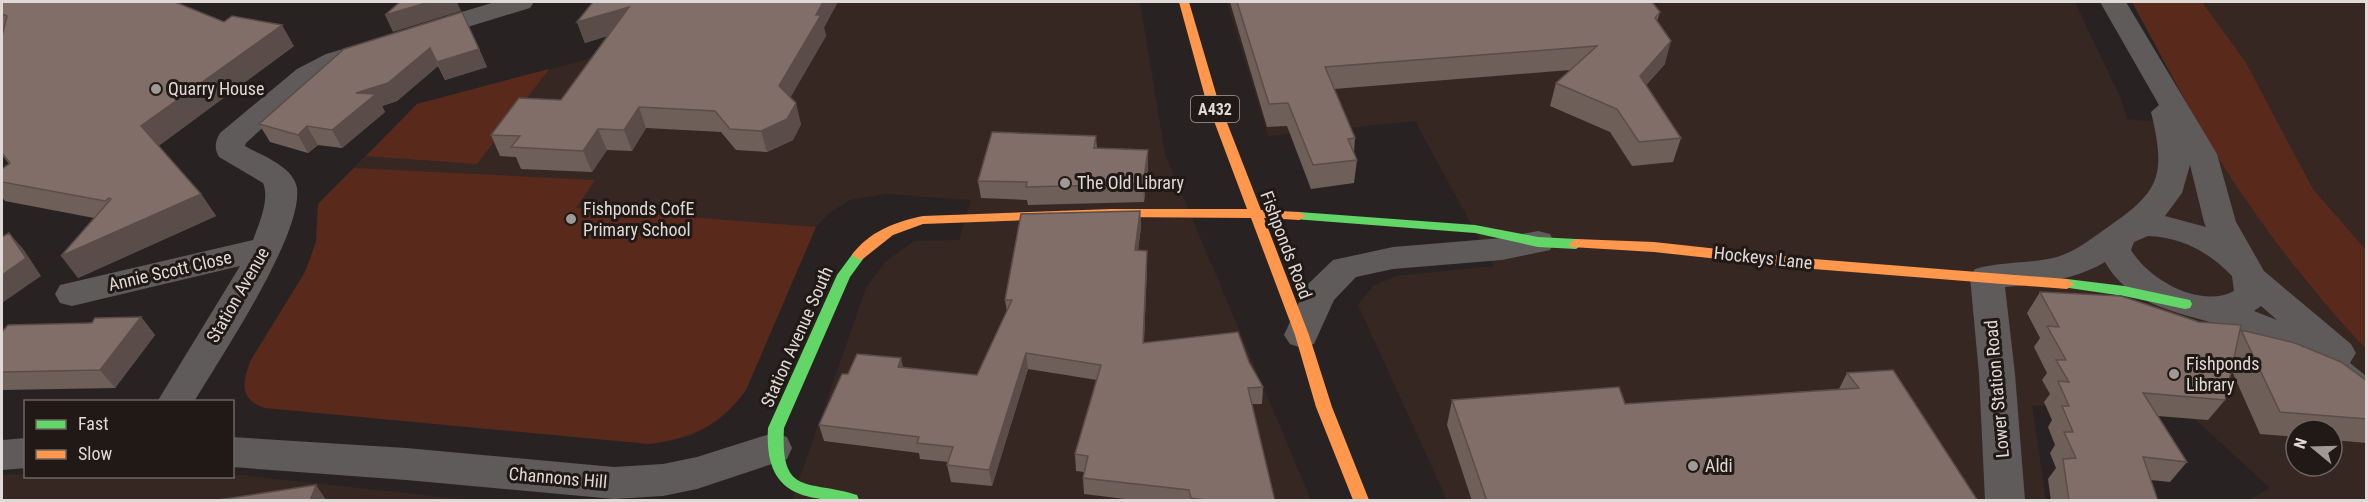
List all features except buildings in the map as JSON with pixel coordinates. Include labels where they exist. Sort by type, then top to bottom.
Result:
[{"type":"street","name":"Station Avenue","points":[[176,400],[267,248],[278,215],[281,188],[276,177],[230,150],[231,140],[307,75],[321,66],[515,2]]},
{"type":"street","name":"Fishponds Road","points":[[1184,2],[1211,97],[1302,335],[1324,407],[1361,501]]},
{"type":"street","name":"Hockeys Lane","points":[[1254,213],[1475,229],[1538,242],[1654,247],[1801,263],[2102,288],[2196,306],[2230,308],[2245,302],[2252,292],[2249,274],[2220,222],[2202,154],[2113,2]]},
{"type":"street","name":"Hockeys Lane","points":[[1987,277],[2033,274],[2066,266],[2094,255],[2158,207],[2167,192],[2176,162],[2158,81]]},
{"type":"street","name":"Station Avenue South","points":[[773,448],[776,428],[844,275],[863,249],[889,229],[909,222],[936,219],[1254,213]]},
{"type":"street","name":"Hockeys Lane","points":[[2249,274],[2224,249],[2190,232],[2154,225],[2122,233],[2114,249],[2116,256],[2132,277],[2161,295],[2248,321],[2284,338],[2323,362],[2367,396]]},
{"type":"street","name":"Hockeys Lane","points":[[1302,335],[1319,294],[1345,268],[1393,258],[1502,249],[1538,242]]},
{"type":"street","name":"Annie Scott Close","points":[[72,294],[267,248]]},
{"type":"street","points":[[2249,274],[2333,348],[2367,387]]},
{"type":"street","name":"Lower Station Road","points":[[1987,277],[1997,374],[2005,501]]},
{"type":"street","points":[[773,448],[778,470],[794,487],[805,494],[851,501]]},
{"type":"street","name":"Channons Hill","points":[[234,452],[406,464],[614,483],[663,480],[697,473],[773,448]]},
{"type":"street","points":[[2,455],[24,453]]},
{"type":"shaded area","name":"Fishponds CofE Primary School","points":[[665,2],[1140,2],[1165,154],[1311,500],[792,500],[866,288],[885,262],[914,241],[959,240],[971,200],[886,194],[850,200],[829,213],[816,227],[746,390],[719,420],[691,436],[650,444],[265,408],[252,403],[246,395],[245,376],[251,360],[305,272],[316,242],[318,204],[417,104],[582,61],[667,19]]},
{"type":"shaded area","points":[[1227,2],[2075,2],[2121,99],[2127,119],[2200,126],[2302,277],[2366,349],[2366,500],[2249,500],[2270,488],[2195,419],[2032,405],[2046,500],[1447,500],[1358,305],[1373,286],[1396,276],[1494,266],[1415,121],[1268,136]]},
{"type":"shaded area","points":[[2132,2],[2202,2],[2245,61],[2313,189],[2366,250],[2366,349],[2320,298],[2234,183]]},
{"type":"shaded area","points":[[2202,2],[2366,2],[2366,251],[2313,189],[2245,61]]},
{"type":"shaded area","points":[[549,69],[477,164],[366,156],[417,104]]},
{"type":"shaded area","points":[[354,168],[595,180],[576,208],[816,227],[746,390],[716,421],[692,434],[650,444],[265,408],[251,400],[245,389],[251,360],[305,272],[316,242],[318,204]]},
{"type":"shaded area","points":[[24,474],[24,478],[234,478],[234,475],[240,475],[469,500],[2,500],[2,475]]},
{"type":"traffic: fast","points":[[1299,216],[1475,229],[1538,242],[1576,244]]},
{"type":"traffic: fast","points":[[851,500],[817,495],[792,484],[783,475],[777,463],[775,448],[776,428],[844,275],[859,255]]},
{"type":"traffic: fast","points":[[2067,284],[2124,291],[2185,304]]},
{"type":"traffic: slow","points":[[1184,2],[1211,97],[1302,335],[1324,407],[1361,500]]},
{"type":"traffic: slow","points":[[859,255],[888,232],[923,220],[1158,212],[1299,216]]},
{"type":"traffic: slow","points":[[1576,244],[1654,247],[1801,263],[2067,284]]},
{"type":"place","name":"Quarry House","points":[[156,89]]},
{"type":"place","name":"The Old Library","points":[[1065,183]]},
{"type":"place","name":"Fishponds CofE Primary School","points":[[571,219]]},
{"type":"place","name":"Fishponds Library","points":[[2174,374]]},
{"type":"place","name":"Aldi","points":[[1693,466]]}]
